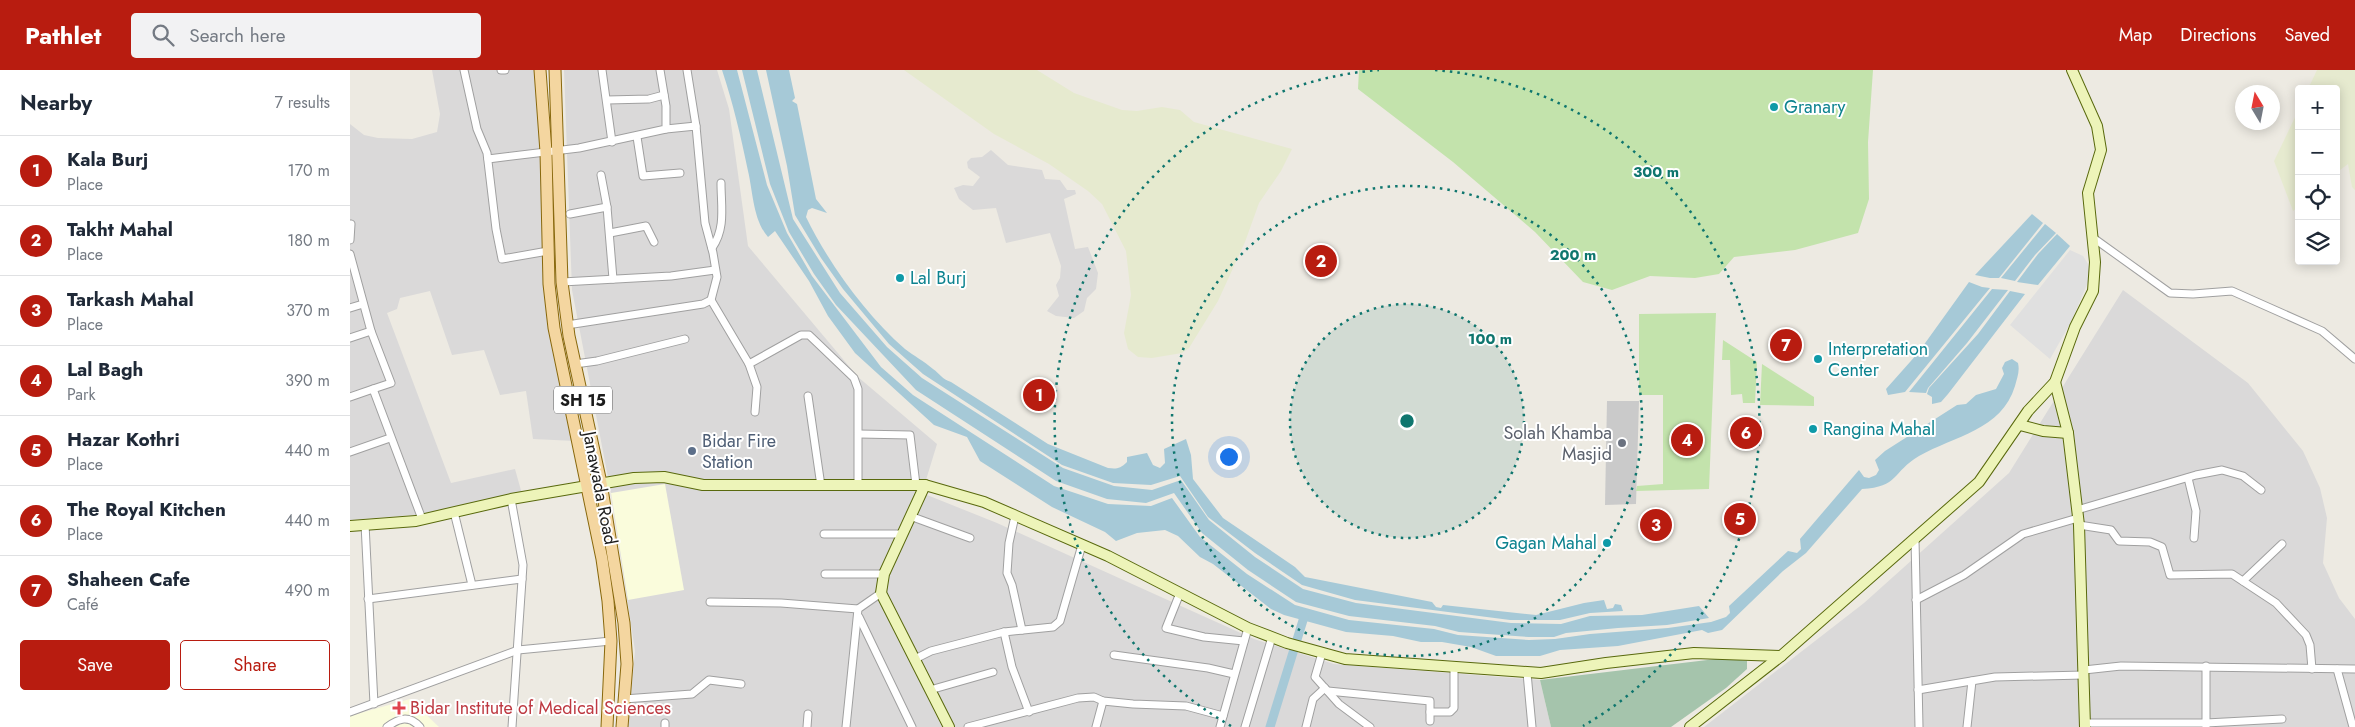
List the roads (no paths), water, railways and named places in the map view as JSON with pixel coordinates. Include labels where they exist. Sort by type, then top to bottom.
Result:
[{"type":"main road","name":"Janawada Road","points":[[540,70],[546,152],[548,251],[554,328],[602,559],[611,640],[607,727]]},
{"type":"main road","name":"Janawada Road","points":[[555,70],[562,282],[567,325],[602,483],[626,636],[627,664],[622,727]]},
{"type":"street","points":[[464,70],[477,129],[488,159],[496,229],[502,259],[548,251]]},
{"type":"street","points":[[602,70],[612,142]]},
{"type":"street","points":[[660,70],[666,129]]},
{"type":"street","points":[[686,70],[696,126],[705,224],[712,248],[717,278],[711,300],[749,364],[757,387],[755,412]]},
{"type":"street","points":[[1690,727],[1780,656],[1979,482],[2028,411],[2056,382],[2076,327],[2093,291],[2095,262],[2088,193],[2101,150],[2097,126],[2072,70]]},
{"type":"street","points":[[607,100],[649,99],[664,95]]},
{"type":"street","points":[[488,159],[612,142],[666,129],[696,126]]},
{"type":"street","points":[[638,137],[643,176],[680,173]]},
{"type":"street","points":[[601,175],[608,207],[613,280]]},
{"type":"street","points":[[712,248],[718,239],[722,221],[721,183]]},
{"type":"street","points":[[570,214],[608,207]]},
{"type":"street","points":[[350,240],[351,224]]},
{"type":"street","points":[[610,233],[646,226],[654,242]]},
{"type":"street","points":[[2092,237],[2170,293],[2193,294],[2232,291],[2322,331],[2355,359]]},
{"type":"street","points":[[350,254],[351,269],[371,331],[391,383],[350,397]]},
{"type":"street","points":[[562,282],[613,280],[716,270]]},
{"type":"street","points":[[567,325],[638,312],[703,304],[711,300]]},
{"type":"street","points":[[350,308],[363,304]]},
{"type":"street","points":[[350,338],[371,331]]},
{"type":"street","points":[[749,364],[801,335],[809,335],[856,383],[859,395],[858,486]]},
{"type":"street","points":[[575,364],[597,361],[685,338]]},
{"type":"street","points":[[2056,382],[2068,433],[2078,518],[2085,725],[2249,724],[2282,719]]},
{"type":"street","points":[[372,390],[422,519]]},
{"type":"street","points":[[808,396],[821,486]]},
{"type":"street","points":[[2020,425],[2043,431],[2068,433]]},
{"type":"street","points":[[859,434],[910,435],[920,485],[910,516],[884,574],[881,594],[949,727]]},
{"type":"street","points":[[350,452],[390,438]]},
{"type":"street","points":[[1916,600],[1964,575],[2023,534],[2078,518],[2188,478],[2222,470],[2242,476],[2261,490]]},
{"type":"street","points":[[350,526],[422,519],[510,499],[634,478],[664,477],[703,486],[920,485],[984,502],[1082,545],[1248,628],[1287,643],[1345,659],[1541,673],[1694,653],[1780,656]]},
{"type":"street","points":[[2188,478],[2196,511],[2194,538]]},
{"type":"street","points":[[510,499],[523,565],[512,727]]},
{"type":"street","points":[[454,512],[472,585]]},
{"type":"street","points":[[910,516],[970,538]]},
{"type":"street","points":[[1015,516],[1009,543],[1007,573],[1012,585],[1022,630]]},
{"type":"street","points":[[2078,518],[2111,530],[2119,541],[2150,542],[2162,547],[2170,575],[2232,574],[2243,581],[2276,603],[2306,635],[2310,645],[2312,669]]},
{"type":"street","points":[[365,524],[374,704]]},
{"type":"street","points":[[824,534],[902,534]]},
{"type":"street","points":[[1915,539],[1919,727]]},
{"type":"street","points":[[2243,581],[2282,544]]},
{"type":"street","points":[[915,659],[930,651],[1004,632],[1052,627],[1060,621],[1082,545]]},
{"type":"street","points":[[825,574],[884,574]]},
{"type":"street","points":[[368,599],[522,579]]},
{"type":"street","points":[[1180,593],[1166,628],[1204,637],[1244,641]]},
{"type":"street","points":[[710,602],[790,603],[858,609],[881,594]]},
{"type":"street","points":[[858,609],[859,617],[912,727]]},
{"type":"street","points":[[846,727],[854,634],[859,617]]},
{"type":"street","points":[[1220,727],[1248,628]]},
{"type":"street","points":[[1004,632],[1012,667],[1029,712]]},
{"type":"street","points":[[1245,727],[1272,637]]},
{"type":"street","points":[[350,712],[518,650],[611,640]]},
{"type":"street","points":[[1319,652],[1316,678],[1339,704],[1370,727]]},
{"type":"street","points":[[1114,655],[1208,668],[1234,674]]},
{"type":"street","points":[[1918,690],[1994,677],[2084,672],[2121,666],[2355,669]]},
{"type":"street","points":[[2206,666],[2206,725]]},
{"type":"street","points":[[1430,712],[1450,712],[1454,708],[1454,668]]},
{"type":"street","points":[[2337,669],[2353,727]]},
{"type":"street","points":[[930,690],[993,672]]},
{"type":"street","points":[[1526,673],[1532,727]]},
{"type":"street","points":[[624,699],[692,694],[709,680],[742,684]]},
{"type":"street","points":[[1967,727],[1972,681]]},
{"type":"street","points":[[1306,727],[1313,699],[1326,690],[1430,701],[1430,721]]},
{"type":"street","points":[[968,727],[1078,698],[1094,697],[1103,701],[1186,706],[1223,716]]},
{"type":"street","points":[[1096,727],[1103,701]]},
{"type":"street","points":[[808,714],[808,727]]},
{"type":"street","points":[[387,727],[396,720],[404,718],[413,720],[420,727]]},
{"type":"water","points":[[722,70],[737,70],[767,185],[787,233],[812,276],[881,367],[913,395],[1054,486],[1108,504],[1151,506],[1172,498],[1200,537],[1247,574],[1295,605],[1349,620],[1434,629],[1458,635],[1529,640],[1668,628],[1711,622],[1726,617],[1730,613],[1729,606],[1788,551],[1797,553],[1801,549],[1800,539],[1859,470],[1864,477],[1869,478],[1876,475],[1879,470],[1875,460],[1885,451],[1957,405],[1966,404],[1976,395],[1996,389],[2004,374],[2002,368],[2005,362],[2012,359],[2018,363],[2018,375],[2009,401],[1999,413],[1975,430],[1919,456],[1889,482],[1874,488],[1862,489],[1806,553],[1783,571],[1722,630],[1708,633],[1702,630],[1618,646],[1560,650],[1540,656],[1496,656],[1471,647],[1442,642],[1421,642],[1393,636],[1346,632],[1284,615],[1271,609],[1213,564],[1200,557],[1178,536],[1165,530],[1137,533],[1116,541],[1105,532],[1052,507],[980,461],[967,437],[934,425],[855,353],[828,316],[809,281],[775,231],[768,237],[763,230],[756,214],[740,133]]},
{"type":"water","points":[[742,70],[757,70],[793,219],[840,293],[887,347],[922,378],[1063,468],[1114,486],[1152,490],[1181,480],[1209,520],[1255,557],[1303,589],[1356,603],[1511,623],[1561,624],[1590,616],[1642,615],[1699,606],[1709,618],[1667,625],[1566,633],[1554,637],[1529,637],[1459,632],[1435,626],[1349,616],[1296,602],[1248,570],[1202,533],[1174,493],[1146,503],[1107,499],[1056,481],[916,390],[836,305],[814,274],[789,232],[770,184]]},
{"type":"water","points":[[766,70],[789,70],[795,98],[792,101],[797,104],[816,199],[827,213],[812,208],[808,210],[806,217],[815,235],[837,270],[876,321],[905,349],[945,379],[1048,444],[1108,468],[1120,467],[1127,462],[1127,457],[1147,453],[1153,465],[1160,468],[1165,463],[1164,449],[1186,439],[1191,455],[1193,479],[1223,518],[1295,567],[1305,577],[1432,602],[1436,607],[1441,608],[1443,605],[1536,615],[1604,600],[1607,609],[1613,608],[1615,604],[1621,605],[1623,611],[1590,613],[1560,620],[1510,620],[1355,600],[1302,585],[1255,553],[1208,517],[1180,476],[1151,485],[1113,483],[1062,465],[923,374],[889,344],[843,289],[821,258],[795,215],[787,166]]},
{"type":"water","points":[[2032,214],[2043,223],[1999,278],[1975,275]]},
{"type":"water","points":[[2045,224],[2056,233],[2035,255],[2015,281],[2001,278]]},
{"type":"water","points":[[2057,234],[2070,246],[2038,285],[2017,282],[2038,254]]},
{"type":"water","points":[[1969,282],[1990,288],[1905,392],[1888,395],[1886,389],[1918,353]]},
{"type":"water","points":[[1992,289],[2008,290],[1967,343],[1928,388],[1926,393],[1909,392]]},
{"type":"water","points":[[2010,291],[2025,294],[1948,394],[1941,402],[1932,404],[1932,397],[1927,394],[1929,388],[1978,334]]},
{"type":"waterway","points":[[1270,727],[1304,617]]},
{"type":"place","name":"Granary","points":[[1774,107]]},
{"type":"place","name":"Takht Mahal","points":[[1321,261]]},
{"type":"place","name":"Lal Burj","points":[[900,278]]},
{"type":"place","name":"Shaheen Cafe","points":[[1786,345]]},
{"type":"place","name":"Interpretation Center","points":[[1818,359]]},
{"type":"place","name":"Kala Burj","points":[[1039,395]]},
{"type":"place","name":"Rangina Mahal","points":[[1813,429]]},
{"type":"place","name":"The Royal Kitchen","points":[[1746,433]]},
{"type":"place","name":"Lal Bagh","points":[[1687,440]]},
{"type":"place","name":"Solah Khamba Masjid","points":[[1622,443]]},
{"type":"place","name":"Bidar Fire Station","points":[[692,451]]},
{"type":"place","name":"Hazar Kothri","points":[[1740,519]]},
{"type":"place","name":"Tarkash Mahal","points":[[1656,525]]},
{"type":"place","name":"Gagan Mahal","points":[[1607,543]]},
{"type":"place","name":"Bidar Institute of Medical Sciences","points":[[399,708]]}]
